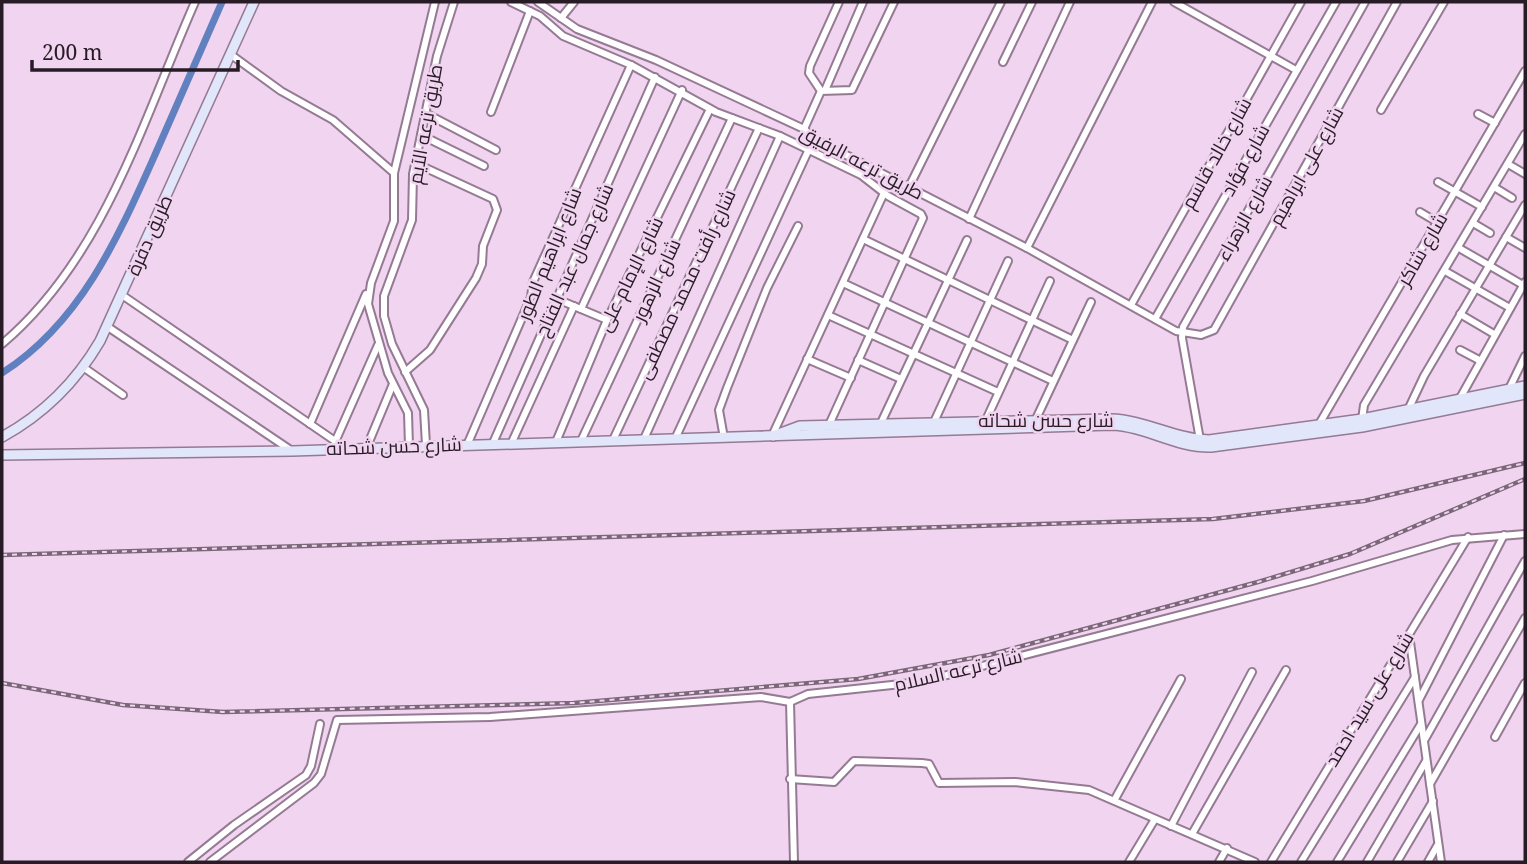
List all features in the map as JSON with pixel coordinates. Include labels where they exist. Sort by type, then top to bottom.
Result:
[{"type":"main road","name":"طريق دفرة","points":[[3,436],[57,398],[83,368],[107,327],[254,2]]},
{"type":"main road","name":"شارع حسن شحاته","points":[[1277,435],[1317,426],[1362,423],[1408,410],[1525,386]]},
{"type":"main road","name":"شارع حسن شحاته","points":[[2,455],[292,451],[334,445],[366,449],[468,443],[724,438],[1111,425],[1200,443],[1362,423],[1525,394]]},
{"type":"main road","name":"شارع حسن شحاته","points":[[772,436],[792,427],[829,425],[1118,419],[1200,443]]},
{"type":"main road","points":[[3,436],[8,448],[17,456]]},
{"type":"street","points":[[2,344],[24,324],[60,283],[90,236],[129,157],[195,2]]},
{"type":"street","name":"طريق ترعه الآيم","points":[[409,446],[408,413],[393,384],[369,313],[372,283],[394,221],[394,173],[435,2]]},
{"type":"street","name":"طريق ترعه الآيم","points":[[426,445],[424,410],[392,344],[384,316],[384,296],[412,220],[415,163],[454,2]]},
{"type":"street","name":"طريق ترعه الرفيق","points":[[511,2],[530,11],[566,37],[682,90],[710,109],[780,136],[865,177],[884,193],[918,211],[922,218],[904,259]]},
{"type":"street","name":"طريق ترعه الرفيق","points":[[538,2],[577,29],[656,60],[804,129],[815,139],[1027,248],[1181,333]]},
{"type":"street","points":[[561,18],[574,2]]},
{"type":"street","points":[[839,2],[809,73],[824,89],[845,92],[852,90],[894,2]]},
{"type":"street","points":[[804,129],[863,2]]},
{"type":"street","points":[[909,187],[1000,2]]},
{"type":"street","points":[[1003,62],[1032,2]]},
{"type":"street","points":[[969,219],[1070,2]]},
{"type":"street","points":[[1027,248],[1152,2]]},
{"type":"street","points":[[1174,2],[1296,69]]},
{"type":"street","name":"شارع خالد قاسم","points":[[1131,304],[1301,2]]},
{"type":"street","name":"شارع فؤاد","points":[[1156,319],[1336,2]]},
{"type":"street","name":"شارع الزهراء","points":[[1181,333],[1365,2]]},
{"type":"street","name":"شارع على ابراهيم","points":[[1181,333],[1201,335],[1214,330],[1397,2]]},
{"type":"street","points":[[1381,110],[1444,2]]},
{"type":"street","points":[[491,112],[530,11]]},
{"type":"street","points":[[230,54],[281,91],[333,120],[394,173]]},
{"type":"street","name":"شارع ابراهيم الطور","points":[[468,443],[531,297],[533,282],[631,65]]},
{"type":"street","name":"شارع شاكر","points":[[1317,426],[1525,71]]},
{"type":"street","name":"شارع جمال عبد الفتاح","points":[[493,443],[655,77]]},
{"type":"street","points":[[512,443],[682,90]]},
{"type":"street","name":"شارع الإمام على","points":[[556,442],[607,320],[710,109]]},
{"type":"street","points":[[425,113],[496,150]]},
{"type":"street","points":[[1478,114],[1495,123]]},
{"type":"street","name":"شارع الزهور","points":[[580,441],[732,118]]},
{"type":"street","name":"شارع رأفت محمد مصطفى","points":[[613,440],[759,128]]},
{"type":"street","points":[[421,135],[484,166]]},
{"type":"street","points":[[645,439],[780,136]]},
{"type":"street","points":[[1362,423],[1364,405],[1524,139]]},
{"type":"street","points":[[675,439],[809,149]]},
{"type":"street","points":[[405,372],[430,350],[476,278],[482,264],[482,246],[497,210],[493,199],[415,163]]},
{"type":"street","points":[[1508,164],[1525,174]]},
{"type":"street","points":[[1438,182],[1482,207]]},
{"type":"street","points":[[1494,187],[1511,198]]},
{"type":"street","points":[[772,436],[884,193]]},
{"type":"street","points":[[1408,410],[1414,393],[1460,314],[1506,237],[1523,215],[1525,205]]},
{"type":"street","points":[[1420,212],[1437,222]]},
{"type":"street","points":[[1473,223],[1490,233]]},
{"type":"street","points":[[724,438],[719,410],[726,388],[766,288],[798,226]]},
{"type":"street","points":[[1506,237],[1525,248]]},
{"type":"street","points":[[863,239],[1073,340]]},
{"type":"street","points":[[881,423],[967,240]]},
{"type":"street","points":[[1459,248],[1524,283],[1459,400]]},
{"type":"street","points":[[829,425],[904,259]]},
{"type":"street","points":[[934,422],[1008,261]]},
{"type":"street","points":[[1445,271],[1510,308]]},
{"type":"street","points":[[986,420],[1050,281]]},
{"type":"street","points":[[310,424],[372,283]]},
{"type":"street","points":[[842,283],[1053,381]]},
{"type":"street","points":[[122,295],[310,424],[334,445],[378,345]]},
{"type":"street","points":[[557,299],[607,320]]},
{"type":"street","points":[[1036,419],[1091,302]]},
{"type":"street","points":[[1460,314],[1494,334]]},
{"type":"street","points":[[828,315],[998,393]]},
{"type":"street","points":[[107,327],[292,451]]},
{"type":"street","points":[[1181,333],[1200,443]]},
{"type":"street","points":[[1460,349],[1479,360]]},
{"type":"street","points":[[1509,389],[1525,356]]},
{"type":"street","points":[[807,359],[851,378]]},
{"type":"street","points":[[858,360],[901,379]]},
{"type":"street","points":[[83,368],[123,395]]},
{"type":"street","points":[[366,449],[393,384]]},
{"type":"street","name":"شارع ترعه السلام","points":[[210,862],[314,783],[321,774],[337,720],[490,717],[761,697],[790,702],[808,694],[920,682],[1312,581],[1468,537],[1525,534]]},
{"type":"street","points":[[1418,701],[1504,535]]},
{"type":"street","name":"شارع على سيد احمد","points":[[1271,862],[1468,537]]},
{"type":"street","points":[[1424,740],[1525,561]]},
{"type":"street","points":[[1430,784],[1525,618]]},
{"type":"street","points":[[1409,635],[1441,862]]},
{"type":"street","points":[[1192,834],[1286,670]]},
{"type":"street","points":[[1171,826],[1252,672]]},
{"type":"street","points":[[1301,862],[1415,677]]},
{"type":"street","points":[[1115,799],[1181,679]]},
{"type":"street","points":[[1495,737],[1525,683]]},
{"type":"street","points":[[790,702],[794,862]]},
{"type":"street","points":[[188,862],[234,825],[306,775],[312,766],[320,724]]},
{"type":"street","points":[[1337,862],[1421,724]]},
{"type":"street","points":[[790,779],[834,782],[854,761],[922,763],[929,764],[939,783],[1032,783],[1089,790],[1255,862]]},
{"type":"street","points":[[1367,862],[1427,761]]},
{"type":"street","points":[[1398,862],[1433,801]]},
{"type":"street","points":[[1129,862],[1155,819]]},
{"type":"street","points":[[1428,862],[1438,844]]},
{"type":"street","points":[[1219,862],[1227,848]]},
{"type":"waterway","points":[[2,373],[30,352],[55,328],[96,273],[129,212],[222,2]]},
{"type":"railway","points":[[2,555],[1213,519],[1364,501],[1525,463]]},
{"type":"railway","points":[[2,683],[123,705],[223,712],[574,703],[858,679],[989,655],[1258,582],[1350,554],[1525,479]]}]
